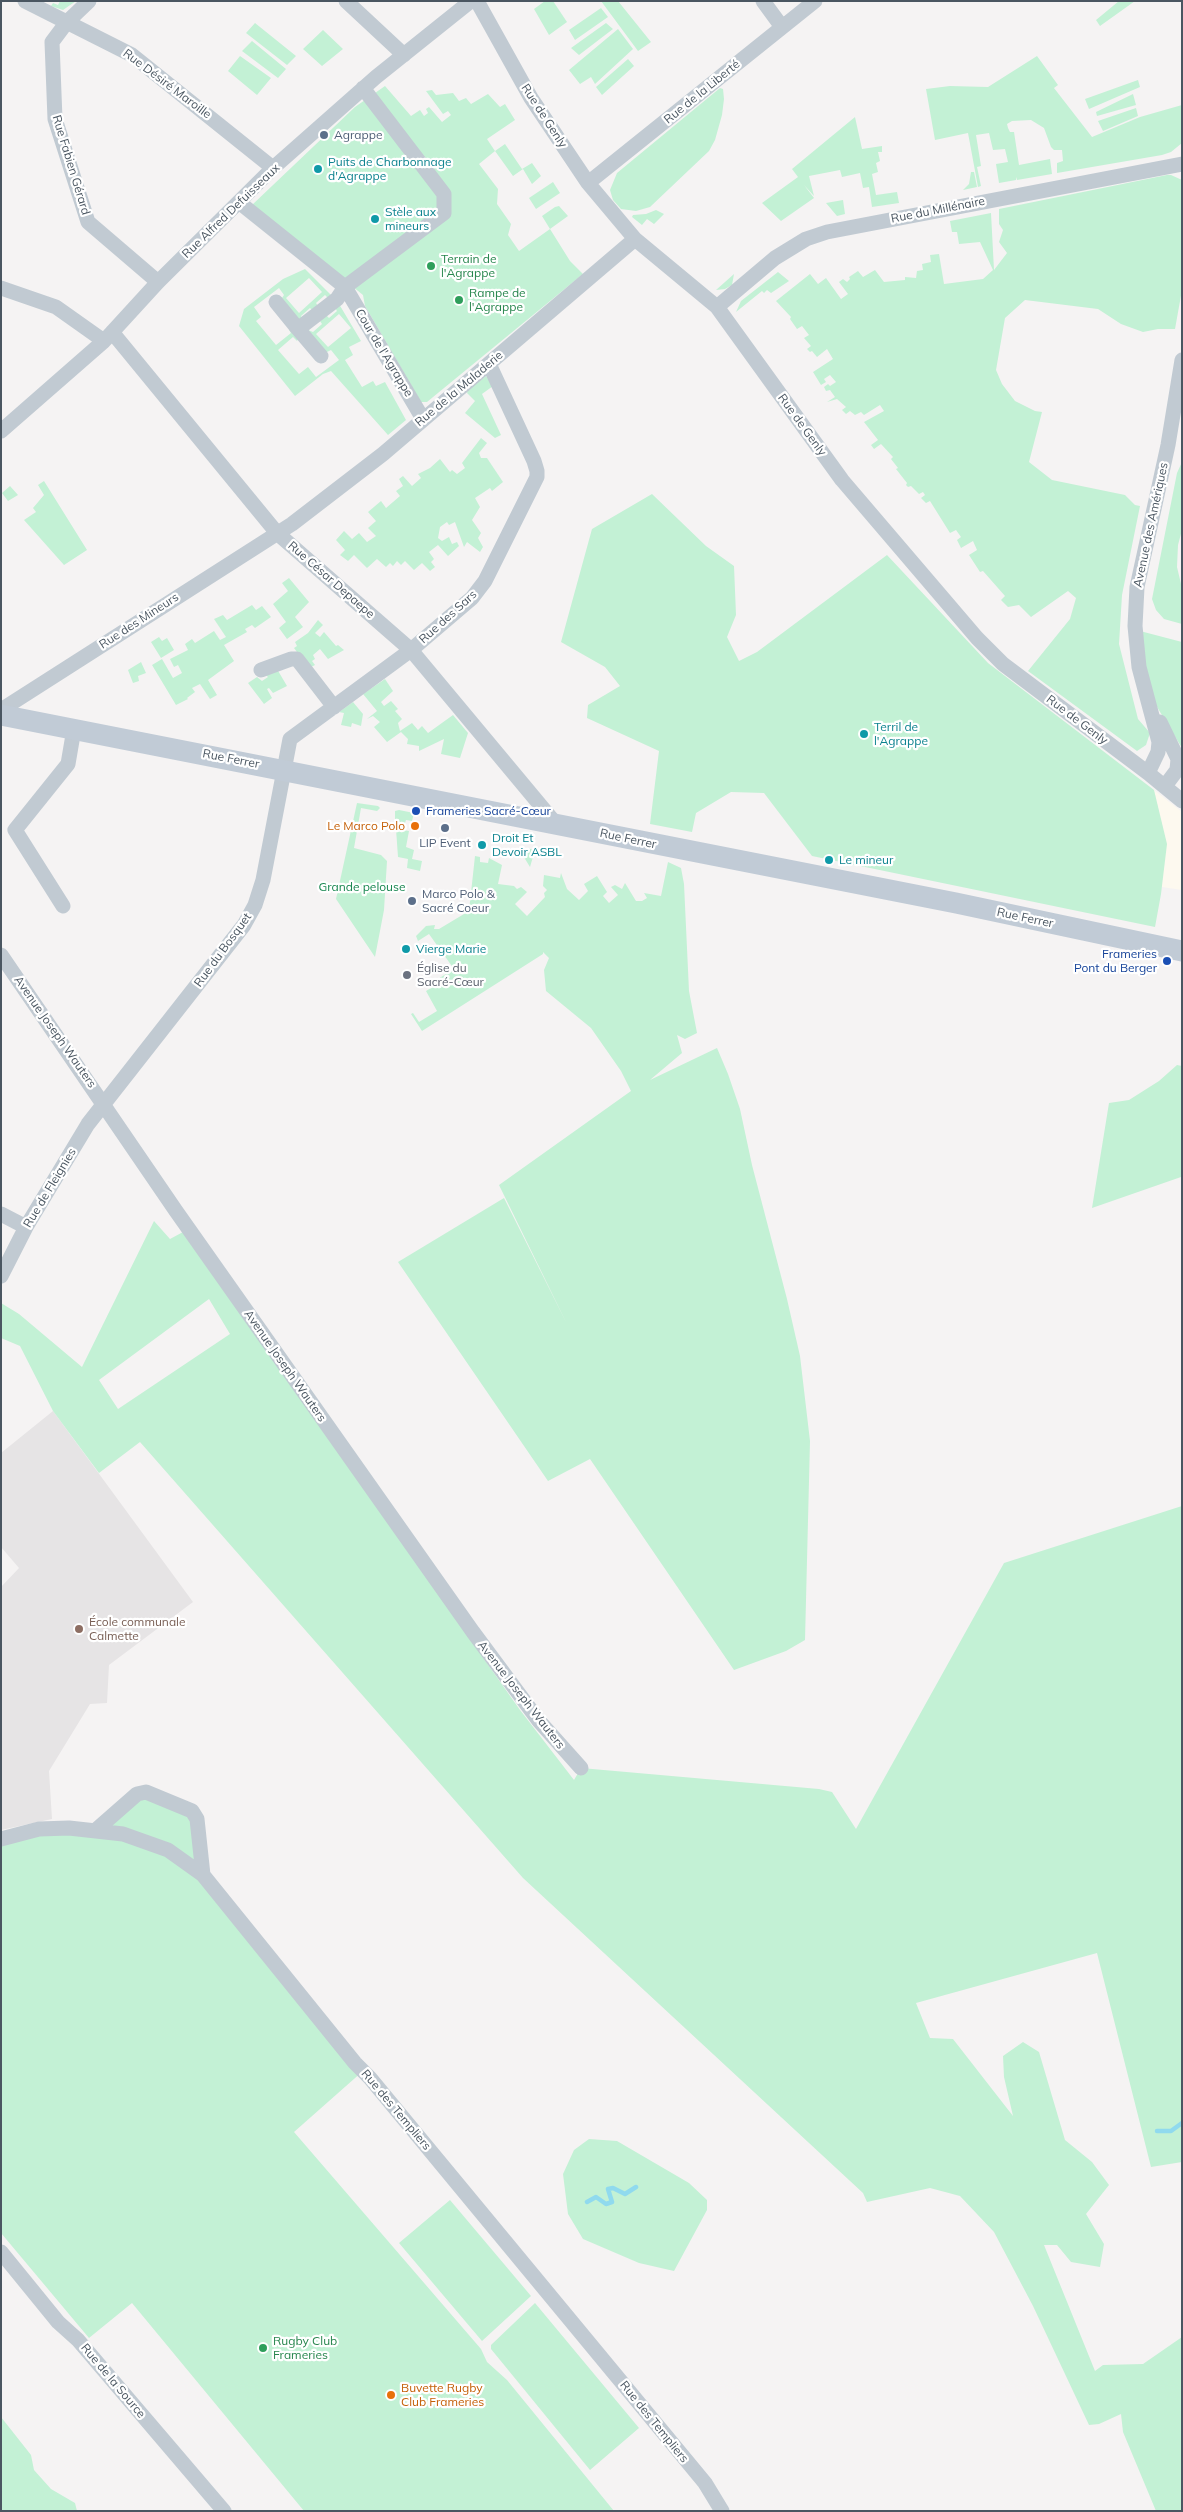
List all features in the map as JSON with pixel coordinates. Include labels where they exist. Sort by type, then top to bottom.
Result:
[{"type":"main road","name":"Rue Ferrer","points":[[1,715],[956,903],[1182,951]]},
{"type":"street","name":"Rue Désiré Maroille","points":[[24,1],[132,54],[273,168]]},
{"type":"street","name":"Rue Fabien Gérard","points":[[89,1],[67,22],[52,42],[55,118],[88,222],[158,282]]},
{"type":"street","points":[[346,1],[404,55]]},
{"type":"street","name":"Rue Alfred Defuisseaux","points":[[1,431],[108,336],[158,282],[240,203],[273,168],[363,88],[471,1]]},
{"type":"street","name":"Rue de Genly","points":[[477,1],[531,98],[588,183],[635,239],[717,307],[842,480],[977,638],[1021,678],[1148,773],[1182,801]]},
{"type":"street","points":[[763,1],[782,27]]},
{"type":"street","name":"Rue de la Liberté","points":[[588,183],[815,1]]},
{"type":"street","points":[[298,329],[336,299],[345,286],[444,213],[444,194],[363,88]]},
{"type":"street","name":"Rue du Millénaire","points":[[717,307],[775,258],[806,239],[827,232],[1182,164]]},
{"type":"street","name":"Cour de l'Agrappe","points":[[240,203],[345,286],[424,419]]},
{"type":"street","name":"Rue de la Maladerie","points":[[277,533],[376,459],[635,239]]},
{"type":"street","name":"Rue César Depaepe","points":[[1,288],[56,307],[108,336],[277,533],[411,650],[556,824]]},
{"type":"street","points":[[276,302],[321,356]]},
{"type":"street","name":"Avenue des Amériques","points":[[1147,698],[1139,668],[1135,626],[1137,587],[1171,425],[1182,360]]},
{"type":"street","name":"Rue des Sars","points":[[285,770],[290,739],[411,650],[472,598],[485,581],[537,477],[534,461],[489,364]]},
{"type":"street","name":"Rue des Mineurs","points":[[1,710],[277,533]]},
{"type":"street","points":[[261,670],[291,659],[297,659],[334,707]]},
{"type":"street","points":[[1147,698],[1159,742],[1158,752],[1148,773]]},
{"type":"street","points":[[1147,698],[1182,760]]},
{"type":"street","points":[[63,906],[15,830],[68,764],[74,729]]},
{"type":"street","points":[[1164,786],[1176,770],[1178,759],[1172,743]]},
{"type":"street","name":"Rue du Bosquet","points":[[105,1104],[244,926],[255,904],[263,880],[285,770]]},
{"type":"street","name":"Avenue Joseph Wauters","points":[[1,955],[105,1104],[176,1211],[473,1632],[539,1721],[581,1768]]},
{"type":"street","name":"Rue de Fleignies","points":[[1,1276],[26,1227],[88,1124],[105,1104]]},
{"type":"street","points":[[1,1214],[26,1227]]},
{"type":"street","points":[[96,1830],[137,1794],[146,1792],[192,1811],[197,1819],[203,1875]]},
{"type":"street","name":"Rue des Templiers","points":[[1,1839],[39,1829],[96,1830],[123,1834],[168,1850],[203,1875],[349,2055],[705,2483],[722,2511]]},
{"type":"street","name":"Rue de la Source","points":[[1,2252],[58,2322],[78,2340],[224,2511]]},
{"type":"shaded area","points":[[1154,790],[1182,812],[1182,890],[1162,887],[1163,829]]},
{"type":"shaded area","name":"École communale Calmette","points":[[53,1411],[193,1602],[109,1665],[107,1703],[90,1704],[49,1771],[52,1819],[1,1830],[1,1587],[19,1568],[1,1547],[1,1453]]},
{"type":"green space","points":[[60,1],[76,1],[63,10],[51,6],[53,3],[58,5]]},
{"type":"green space","points":[[545,1],[553,1],[567,22],[549,35],[534,9]]},
{"type":"green space","points":[[601,1],[618,1],[651,42],[638,51]]},
{"type":"green space","points":[[1119,1],[1135,1],[1100,26],[1096,20]]},
{"type":"green space","points":[[601,8],[608,17],[575,40],[569,30]]},
{"type":"green space","points":[[255,23],[296,56],[287,65],[246,33]]},
{"type":"green space","points":[[606,23],[613,29],[579,55],[571,48]]},
{"type":"green space","points":[[618,29],[633,49],[595,84],[591,77],[580,84],[569,70]]},
{"type":"green space","points":[[323,30],[343,49],[322,66],[303,49]]},
{"type":"green space","points":[[252,41],[286,69],[278,78],[242,51]]},
{"type":"green space","points":[[240,56],[271,78],[257,95],[228,71]]},
{"type":"green space","points":[[1037,56],[1058,85],[1054,88],[1092,137],[1140,117],[1182,105],[1182,143],[1171,152],[1162,155],[1057,173],[1057,163],[1063,161],[1062,150],[1054,150],[1051,147],[1044,128],[1031,120],[1012,121],[1007,124],[1010,132],[1014,132],[1019,165],[1050,159],[1052,174],[1017,180],[1016,177],[1016,180],[999,183],[996,164],[1008,162],[1005,149],[993,150],[989,133],[976,135],[981,166],[977,167],[981,186],[978,187],[968,133],[935,140],[926,89],[950,86],[988,87]]},
{"type":"green space","points":[[628,59],[634,66],[602,95],[596,87]]},
{"type":"green space","points":[[1138,80],[1140,87],[1089,109],[1085,99]]},
{"type":"green space","points":[[385,86],[411,116],[420,110],[424,116],[428,113],[426,109],[429,107],[442,122],[451,115],[448,111],[443,114],[426,91],[432,90],[436,95],[453,93],[459,101],[466,98],[471,104],[488,94],[500,107],[505,104],[515,120],[487,139],[495,151],[479,164],[498,189],[497,204],[511,224],[508,235],[519,251],[550,229],[570,261],[583,274],[427,402],[421,402],[365,306],[363,295],[252,205],[355,107]]},
{"type":"green space","points":[[720,88],[723,89],[724,99],[722,115],[715,140],[709,151],[650,207],[636,211],[621,209],[613,200],[610,190],[617,173]]},
{"type":"green space","points":[[1133,94],[1136,105],[1097,116],[1096,112]]},
{"type":"green space","points":[[1136,108],[1138,116],[1103,131],[1098,121]]},
{"type":"green space","points":[[855,117],[862,149],[882,146],[882,152],[878,152],[880,161],[876,163],[878,172],[872,174],[876,195],[897,192],[899,203],[872,207],[869,187],[863,188],[860,173],[842,177],[840,170],[809,176],[814,196],[804,185],[814,198],[781,221],[762,203],[798,177],[792,169]]},
{"type":"green space","points":[[505,144],[522,169],[532,163],[541,176],[532,184],[523,169],[513,176],[495,151]]},
{"type":"green space","points":[[971,172],[974,172],[977,187],[963,190],[969,184]]},
{"type":"green space","points":[[1167,175],[1182,180],[1182,290],[1175,329],[1158,329],[1143,332],[1121,324],[1098,309],[1025,300],[1005,318],[996,370],[1002,384],[1015,401],[1035,411],[1042,412],[1029,462],[1052,480],[1125,495],[1135,505],[1140,506],[1122,595],[1119,644],[1138,719],[1150,733],[1146,745],[1137,751],[1028,671],[1070,619],[1076,598],[1068,591],[1031,617],[1019,605],[1008,607],[1001,600],[1005,596],[983,571],[980,572],[969,555],[977,550],[973,541],[961,548],[957,540],[961,537],[956,530],[950,533],[930,501],[926,503],[921,498],[925,495],[923,492],[919,494],[911,486],[908,487],[906,485],[907,483],[891,459],[893,457],[881,444],[874,449],[871,445],[878,440],[864,422],[884,411],[880,405],[864,415],[861,412],[855,415],[850,411],[846,414],[842,410],[846,407],[837,399],[827,402],[835,397],[830,390],[826,391],[824,387],[836,382],[830,375],[824,379],[826,382],[821,385],[813,372],[833,359],[827,349],[817,357],[812,351],[810,352],[807,349],[811,346],[804,338],[809,335],[802,326],[797,329],[790,319],[791,317],[776,301],[810,274],[818,284],[826,278],[841,299],[848,294],[839,282],[843,279],[847,282],[850,279],[849,277],[858,271],[863,277],[875,270],[884,282],[905,280],[905,277],[916,278],[917,271],[923,270],[922,264],[931,262],[930,255],[939,254],[944,284],[983,279],[993,270],[980,242],[959,244],[957,232],[952,232],[950,221],[991,213],[994,270],[1007,253],[999,242],[1003,230],[999,224],[999,209]]},
{"type":"green space","points":[[553,182],[560,193],[536,209],[529,198]]},
{"type":"green space","points":[[843,200],[845,214],[837,216],[826,203]]},
{"type":"green space","points":[[559,206],[568,216],[550,229],[542,216]]},
{"type":"green space","points":[[656,210],[664,214],[654,224],[647,219],[642,225],[632,217],[633,215],[646,214]]},
{"type":"green space","points":[[305,269],[332,296],[328,298],[325,295],[316,303],[318,306],[313,311],[310,308],[301,316],[303,320],[298,319],[282,298],[284,295],[279,288],[254,307],[261,317],[256,321],[276,345],[291,333],[289,330],[291,329],[298,339],[297,341],[293,337],[278,350],[299,374],[308,367],[316,377],[339,360],[331,350],[325,353],[308,330],[313,332],[322,324],[320,321],[326,315],[329,318],[337,311],[335,308],[339,304],[361,341],[349,347],[353,355],[345,360],[362,387],[373,381],[376,386],[385,382],[406,420],[388,435],[331,371],[323,374],[295,396],[239,326],[244,309],[283,279]],"holes":[[[309,278],[322,292],[299,313],[286,298]],[[339,314],[351,328],[328,347],[316,334]]]},
{"type":"green space","points":[[778,272],[789,281],[771,293],[767,290],[764,293],[762,291],[736,312],[741,301]]},
{"type":"green space","points":[[734,274],[732,285],[725,289],[716,290]]},
{"type":"green space","points":[[486,376],[493,386],[482,394],[501,435],[495,438],[465,413],[475,401],[467,393],[468,390]]},
{"type":"green space","points":[[481,438],[487,443],[479,453],[481,458],[487,458],[503,482],[492,491],[490,488],[475,498],[480,507],[472,520],[481,533],[478,538],[483,547],[480,552],[467,542],[464,547],[455,522],[449,525],[447,522],[440,527],[438,538],[442,541],[449,537],[452,544],[457,542],[459,546],[448,556],[438,545],[429,552],[434,559],[431,562],[435,567],[430,571],[422,563],[414,570],[405,561],[401,565],[397,561],[393,566],[390,563],[386,567],[377,559],[367,568],[354,555],[348,561],[340,555],[345,550],[336,540],[344,531],[352,539],[359,533],[367,542],[376,536],[368,528],[376,521],[368,512],[381,501],[386,508],[400,496],[396,491],[403,486],[399,479],[403,476],[412,486],[421,478],[418,474],[430,468],[440,459],[450,472],[452,470],[457,474],[465,468],[462,463]]},
{"type":"green space","points":[[1182,462],[1182,530],[1178,545],[1177,567],[1182,588],[1182,624],[1164,619],[1156,610],[1152,599],[1177,473]]},
{"type":"green space","points":[[44,481],[87,550],[64,565],[24,520],[36,512],[33,508],[44,495],[38,485]]},
{"type":"green space","points":[[10,486],[18,495],[8,501],[2,493]]},
{"type":"green space","points":[[652,494],[706,546],[734,566],[736,615],[727,637],[739,661],[757,652],[887,555],[988,663],[1154,790],[1167,844],[1155,927],[812,856],[764,793],[731,792],[696,813],[692,832],[650,824],[659,751],[587,718],[588,705],[620,686],[605,667],[561,642],[592,529]]},
{"type":"green space","points":[[289,578],[309,602],[295,617],[303,627],[287,639],[279,628],[286,622],[273,604],[288,591],[282,583]]},
{"type":"green space","points":[[252,605],[256,610],[262,606],[271,617],[255,628],[252,625],[245,629],[247,632],[224,645],[234,661],[208,680],[217,695],[210,699],[200,684],[192,688],[195,692],[188,699],[176,705],[152,665],[162,659],[173,678],[182,673],[178,665],[174,667],[170,659],[188,650],[185,644],[192,639],[195,643],[214,631],[220,640],[226,637],[214,619],[223,615],[227,620]]},
{"type":"green space","points":[[318,620],[323,625],[315,633],[320,637],[324,632],[336,646],[338,645],[344,650],[328,659],[320,649],[313,655],[315,659],[312,661],[315,665],[309,668],[294,648],[297,646],[295,642],[308,633]]},
{"type":"green space","points":[[1140,631],[1182,642],[1182,748],[1154,702],[1145,666]]},
{"type":"green space","points":[[159,637],[162,641],[167,638],[174,650],[161,658],[151,642]]},
{"type":"green space","points":[[141,662],[146,673],[138,676],[139,681],[133,683],[128,670]]},
{"type":"green space","points":[[277,669],[287,686],[273,693],[269,688],[267,689],[272,698],[264,704],[248,683],[257,677],[262,681],[268,677],[264,673]]},
{"type":"green space","points":[[385,679],[393,691],[381,702],[384,706],[391,701],[398,709],[395,711],[402,719],[398,723],[400,731],[412,723],[418,730],[422,726],[428,733],[453,715],[468,733],[460,758],[441,754],[444,739],[419,751],[419,746],[407,744],[408,739],[401,732],[387,742],[374,727],[380,722],[373,716],[367,719],[377,711],[363,694]]},
{"type":"green space","points":[[353,702],[363,714],[361,726],[352,723],[351,727],[341,725],[344,713],[339,712]]},
{"type":"green space","name":"Grande pelouse","points":[[357,803],[378,806],[380,808],[377,811],[361,808],[354,848],[381,855],[387,861],[384,910],[375,957],[336,899]]},
{"type":"green space","points":[[395,811],[414,813],[412,821],[406,820],[405,823],[395,821]]},
{"type":"green space","points":[[396,829],[409,831],[406,847],[414,850],[412,859],[422,861],[420,871],[407,868],[408,859],[398,857]]},
{"type":"green space","points":[[526,848],[535,850],[530,867],[522,854]]},
{"type":"green space","points":[[475,856],[480,857],[480,862],[488,863],[489,858],[502,865],[498,884],[514,886],[517,889],[521,887],[527,892],[515,904],[527,916],[545,897],[544,893],[547,890],[543,886],[544,875],[560,878],[561,873],[567,889],[579,900],[588,891],[584,884],[597,876],[607,892],[603,896],[609,903],[618,895],[611,887],[615,885],[622,889],[625,883],[636,901],[642,901],[647,898],[644,893],[661,896],[668,862],[681,868],[684,884],[689,991],[697,1033],[685,1039],[677,1035],[682,1053],[650,1080],[717,1048],[740,1109],[752,1165],[787,1299],[800,1356],[810,1441],[805,1640],[786,1651],[734,1670],[590,1459],[548,1481],[398,1262],[504,1198],[567,1324],[499,1185],[631,1091],[621,1071],[591,1028],[546,991],[544,970],[549,958],[543,952],[543,954],[422,1031],[411,1014],[413,1013],[419,1022],[437,1011],[426,991],[436,985],[433,982],[454,969],[429,934],[418,941],[416,936],[426,926],[435,925],[434,929],[439,929],[469,911]]},
{"type":"green space","points":[[1177,1065],[1182,1066],[1181,1177],[1092,1208],[1109,1103],[1129,1100],[1159,1081]]},
{"type":"green space","points":[[154,1221],[170,1239],[183,1232],[520,1710],[574,1780],[581,1768],[819,1789],[832,1792],[856,1829],[1004,1563],[1182,1506],[1182,2162],[1151,2167],[1097,1953],[916,2003],[930,2038],[953,2039],[1013,2116],[1004,2077],[1003,2056],[1023,2042],[1039,2052],[1065,2140],[1092,2162],[1109,2185],[1086,2214],[1104,2244],[1100,2267],[1071,2262],[1057,2245],[1044,2245],[1095,2371],[1103,2365],[1143,2364],[1182,2337],[1182,2511],[1156,2511],[1123,2432],[1121,2414],[1099,2424],[1089,2425],[1033,2306],[994,2232],[960,2196],[930,2188],[867,2202],[863,2193],[523,1878],[140,1442],[99,1473],[53,1411],[20,1346],[1,1338],[1,1303],[19,1314],[82,1367]],"holes":[[[209,1299],[230,1334],[118,1409],[99,1380]]]},
{"type":"green space","points":[[137,1794],[192,1811],[203,1875],[363,2071],[294,2132],[481,2349],[487,2362],[507,2380],[614,2511],[304,2511],[132,2303],[89,2338],[1,2233],[1,1839],[96,1830]]},
{"type":"green space","points":[[589,2139],[617,2141],[689,2183],[707,2200],[707,2210],[674,2271],[639,2263],[583,2239],[568,2214],[563,2174],[574,2150]]},
{"type":"green space","points":[[450,2200],[531,2296],[482,2341],[399,2243]]},
{"type":"green space","points":[[535,2303],[639,2428],[590,2470],[491,2349],[491,2345]]},
{"type":"green space","points":[[1,2417],[31,2455],[34,2470],[51,2489],[75,2503],[77,2511],[1,2511]]},
{"type":"waterway","points":[[1157,2131],[1171,2131],[1182,2123]]},
{"type":"waterway","points":[[587,2202],[596,2197],[606,2204],[612,2202],[608,2189],[613,2188],[625,2194],[636,2187]]},
{"type":"place","name":"Agrappe","points":[[324,135]]},
{"type":"place","name":"Puits de Charbonnage d'Agrappe","points":[[318,169]]},
{"type":"place","name":"Stèle aux mineurs","points":[[375,219]]},
{"type":"place","name":"Terrain de l'Agrappe","points":[[431,266]]},
{"type":"place","name":"Rampe de l'Agrappe","points":[[459,300]]},
{"type":"place","name":"Terril de l'Agrappe","points":[[864,734]]},
{"type":"place","name":"Frameries Sacré-Cœur","points":[[416,811]]},
{"type":"place","name":"Le Marco Polo","points":[[415,826]]},
{"type":"place","name":"LIP Event","points":[[445,828]]},
{"type":"place","name":"Droit Et Devoir ASBL","points":[[482,845]]},
{"type":"place","name":"Le mineur","points":[[829,860]]},
{"type":"place","name":"Marco Polo & Sacré Coeur","points":[[412,901]]},
{"type":"place","name":"Vierge Marie","points":[[406,949]]},
{"type":"place","name":"Frameries Pont du Berger","points":[[1167,961]]},
{"type":"place","name":"Église du Sacré-Cœur","points":[[407,975]]},
{"type":"place","name":"École communale Calmette","points":[[79,1629]]},
{"type":"place","name":"Rugby Club Frameries","points":[[263,2348]]},
{"type":"place","name":"Buvette Rugby Club Frameries","points":[[391,2395]]}]
